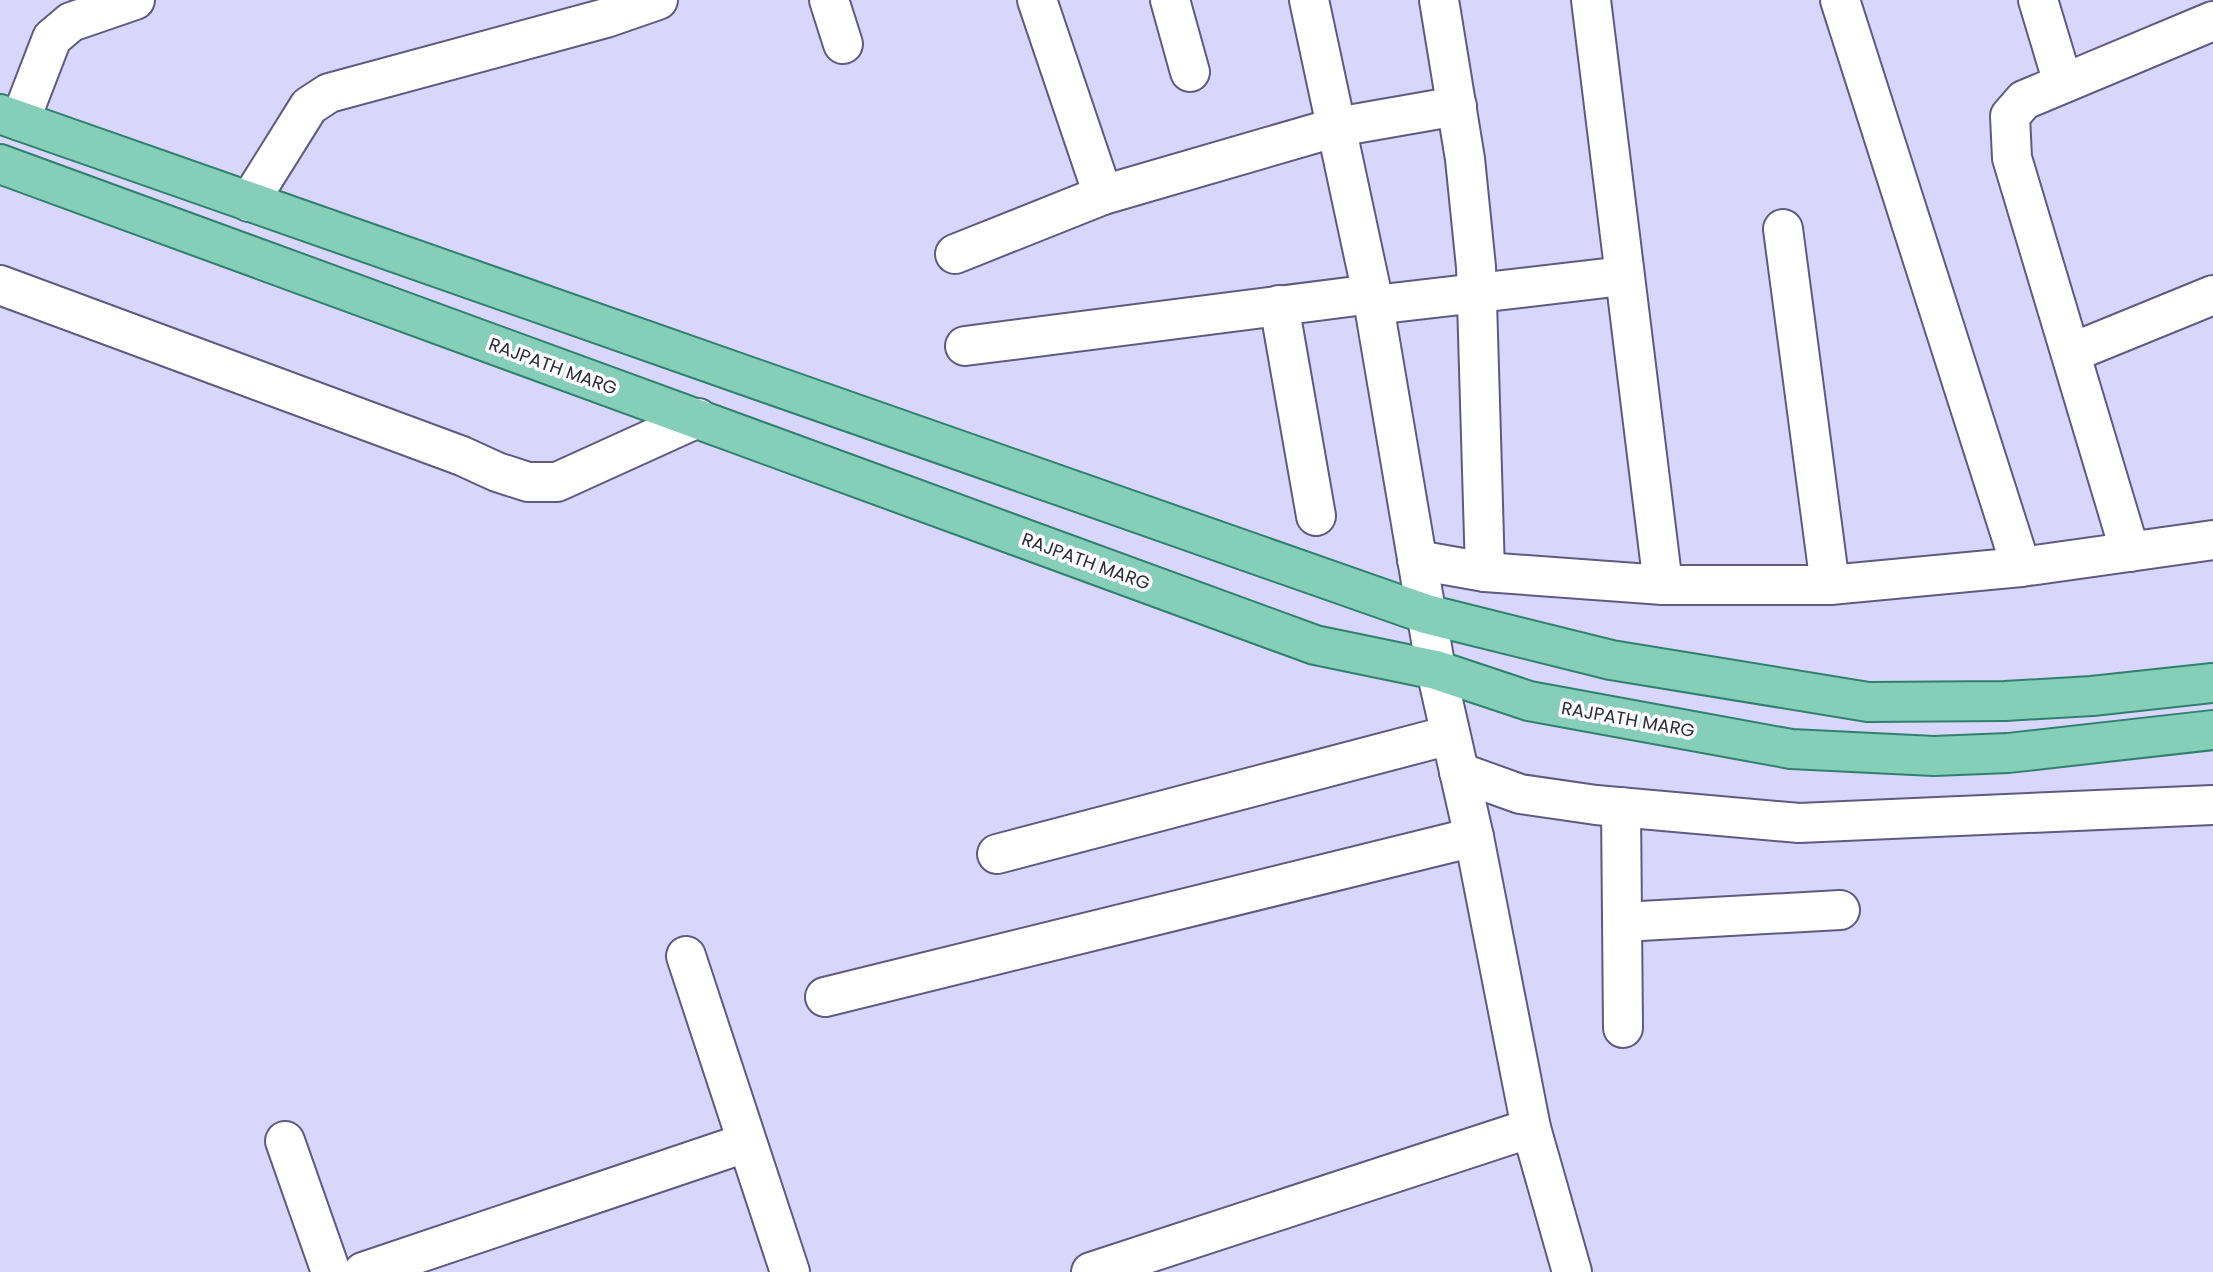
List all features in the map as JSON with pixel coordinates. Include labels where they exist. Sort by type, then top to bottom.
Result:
[{"type":"main road","points":[[10,117],[1426,614],[1611,660],[1868,702],[2005,701],[2092,696],[2213,683]]},
{"type":"main road","name":"RAJPATH MARG","points":[[0,164],[1315,645],[1436,670],[1529,701],[1791,749],[1934,756],[2008,753],[2213,730]]},
{"type":"street","points":[[249,202],[309,106],[329,93],[606,18],[658,0]]},
{"type":"street","points":[[829,0],[843,44]]},
{"type":"street","points":[[1037,0],[1103,195]]},
{"type":"street","points":[[1170,0],[1191,72]]},
{"type":"street","points":[[1309,0],[1373,299],[1436,670],[1474,837],[1531,1128],[1572,1272]]},
{"type":"street","points":[[1439,0],[1465,159],[1478,292],[1485,572]]},
{"type":"street","points":[[1591,0],[1663,585]]},
{"type":"street","points":[[1840,0],[2021,567]]},
{"type":"street","points":[[2038,0],[2063,83]]},
{"type":"street","points":[[10,117],[52,38],[71,22],[118,2]]},
{"type":"street","points":[[2130,552],[2012,158],[2010,116],[2024,100],[2213,21]]},
{"type":"street","points":[[955,254],[1103,195],[1337,127],[1457,106]]},
{"type":"street","points":[[1783,229],[1830,585]]},
{"type":"street","points":[[965,346],[1279,305],[1478,292],[1623,276]]},
{"type":"street","points":[[0,285],[528,482],[557,482],[698,418]]},
{"type":"street","points":[[2071,353],[2213,295]]},
{"type":"street","points":[[1279,305],[1316,516]]},
{"type":"street","points":[[1417,560],[1485,572],[1663,585],[1830,585],[2021,567],[2213,540]]},
{"type":"street","points":[[997,854],[1450,735]]},
{"type":"street","points":[[1459,772],[1520,794],[1621,807],[1799,823],[2213,805]]},
{"type":"street","points":[[1621,807],[1623,1028]]},
{"type":"street","points":[[825,997],[1474,837]]},
{"type":"street","points":[[1623,922],[1840,910]]},
{"type":"street","points":[[686,956],[745,1143],[790,1272]]},
{"type":"street","points":[[1091,1272],[1531,1128]]},
{"type":"street","points":[[285,1141],[331,1272]]},
{"type":"street","points":[[363,1272],[745,1143]]}]
